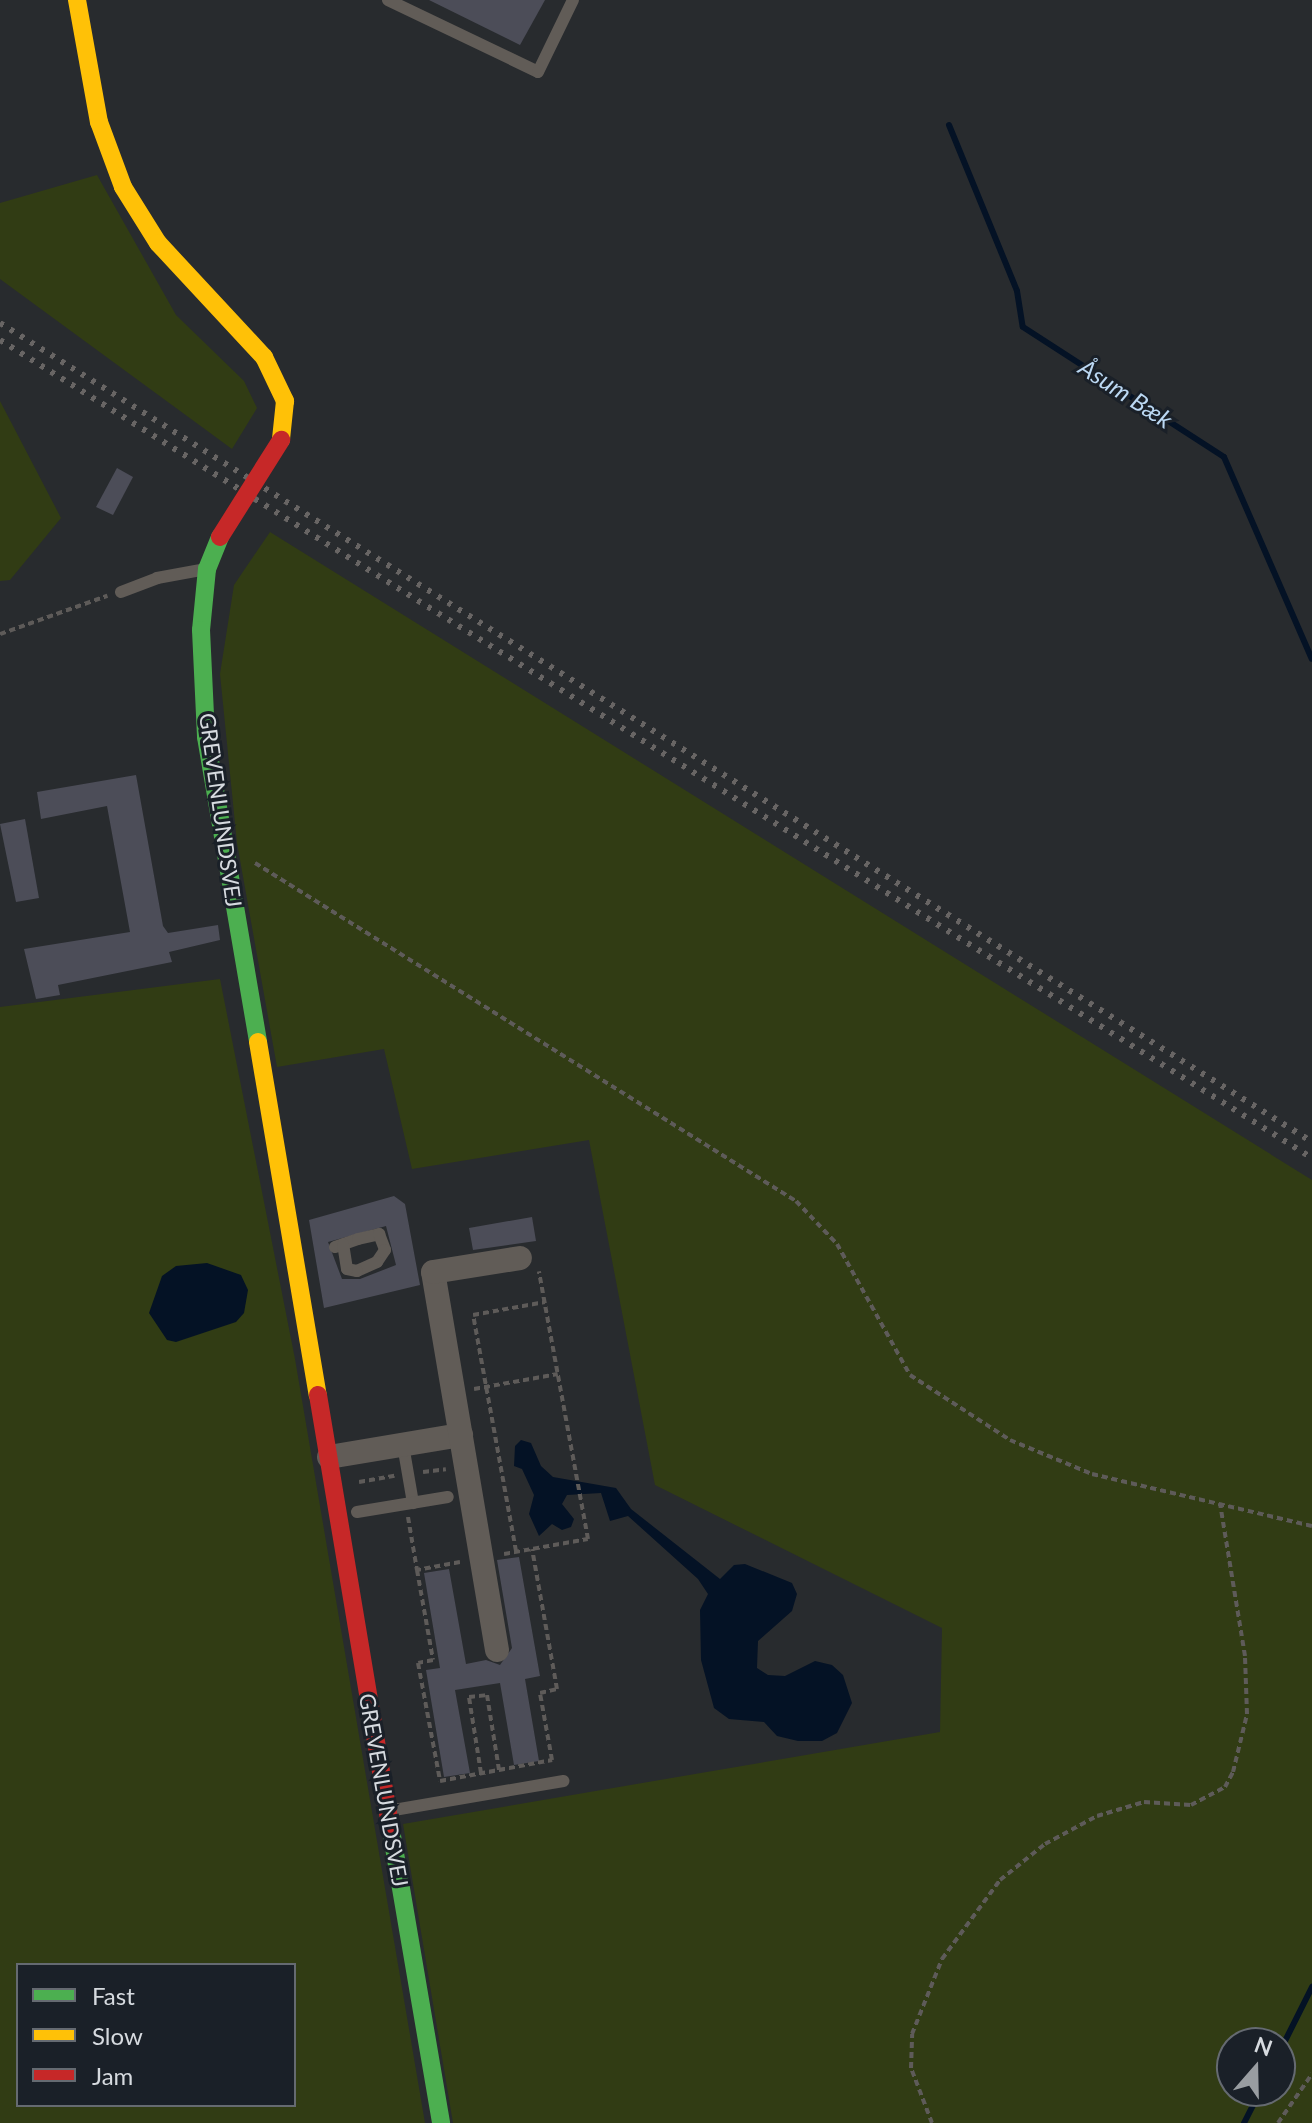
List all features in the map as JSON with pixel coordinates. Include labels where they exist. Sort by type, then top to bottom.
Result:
[{"type":"street","name":"GREVENLUNDSVEJ","points":[[77,0],[99,122],[123,187],[158,243],[264,357],[285,401],[281,440],[220,537],[207,569],[201,630],[206,737],[302,1250],[329,1457],[441,2123]]},
{"type":"street","points":[[497,1650],[433,1272],[520,1258]]},
{"type":"street","points":[[329,1457],[461,1435]]},
{"type":"lane","points":[[388,0],[538,72],[573,0]]},
{"type":"lane","points":[[121,592],[157,578],[207,569]]},
{"type":"lane","points":[[403,1445],[409,1503]]},
{"type":"lane","points":[[357,1512],[448,1497]]},
{"type":"lane","points":[[388,1811],[563,1781]]},
{"type":"path","points":[[0,634],[121,592]]},
{"type":"path","points":[[228,859],[266,867],[796,1201],[837,1244],[910,1375],[985,1424],[1092,1474],[1312,1526]]},
{"type":"path","points":[[520,1258],[540,1271],[579,1497]]},
{"type":"path","points":[[516,1552],[473,1315],[545,1302]]},
{"type":"path","points":[[454,1392],[558,1374]]},
{"type":"path","points":[[409,1503],[417,1570]]},
{"type":"path","points":[[932,2123],[911,2068],[912,2034],[942,1959],[1000,1880],[1045,1844],[1097,1816],[1144,1802],[1191,1805],[1225,1787],[1233,1772],[1247,1714],[1245,1656],[1220,1503]]},
{"type":"path","points":[[485,1795],[469,1697],[487,1695],[499,1770]]},
{"type":"path","points":[[1278,2123],[1312,2074]]},
{"type":"green space","points":[[97,175],[176,315],[244,381],[257,408],[232,449],[0,279],[0,203]]},
{"type":"green space","points":[[0,401],[61,518],[10,580],[0,581]]},
{"type":"green space","points":[[270,532],[1312,1180],[1312,2123],[453,2123],[403,1824],[940,1732],[942,1628],[655,1485],[589,1140],[412,1169],[384,1049],[277,1067],[237,843],[220,674],[234,585]]},
{"type":"green space","points":[[220,979],[295,1359],[425,2123],[0,2123],[0,1007]]},
{"type":"water","points":[[207,1263],[241,1275],[248,1290],[244,1313],[236,1322],[176,1342],[167,1340],[149,1313],[162,1276],[176,1266]]},
{"type":"water","points":[[521,1440],[531,1443],[541,1466],[553,1477],[616,1488],[631,1509],[720,1579],[734,1565],[745,1564],[792,1583],[797,1594],[792,1611],[758,1641],[757,1668],[768,1675],[785,1676],[815,1661],[832,1665],[843,1675],[852,1703],[837,1733],[822,1741],[798,1741],[777,1736],[764,1722],[729,1719],[714,1708],[701,1660],[700,1610],[708,1594],[698,1579],[628,1516],[610,1521],[601,1493],[567,1495],[562,1504],[574,1519],[571,1527],[562,1530],[552,1524],[539,1536],[529,1514],[534,1495],[522,1469],[514,1466],[515,1446]]},
{"type":"building","points":[[429,0],[545,0],[520,45]]},
{"type":"building","points":[[117,468],[133,477],[113,515],[96,507]]},
{"type":"building","points":[[136,775],[163,926],[168,933],[218,925],[220,940],[169,952],[172,962],[58,985],[60,995],[36,999],[24,949],[130,932],[107,806],[41,819],[37,792]]},
{"type":"building","points":[[25,819],[39,898],[16,902],[0,824]]},
{"type":"building","points":[[394,1196],[405,1204],[420,1285],[324,1308],[309,1220]],"holes":[[[386,1226],[396,1265],[360,1279],[342,1279],[328,1242]]]},
{"type":"building","points":[[532,1217],[536,1241],[473,1250],[469,1228]]},
{"type":"building","points":[[519,1557],[540,1676],[525,1679],[539,1761],[514,1765],[500,1683],[455,1690],[470,1773],[444,1777],[426,1670],[440,1668],[424,1573],[449,1569],[466,1664],[486,1660],[500,1665],[512,1648],[497,1560]]},
{"type":"waterway","name":"Åsum Bæk","points":[[949,125],[1017,291],[1023,327],[1224,457],[1312,659]]},
{"type":"waterway","name":"Åsum Bæk","points":[[1292,2027],[1312,1987]]},
{"type":"waterway","name":"Åsum Bæk","points":[[1244,2123],[1252,2107]]},
{"type":"railway","points":[[0,323],[1312,1142]]},
{"type":"railway","points":[[0,340],[1312,1158]]},
{"type":"traffic: fast","points":[[220,537],[207,569],[201,630],[206,737],[258,1042]]},
{"type":"traffic: fast","points":[[390,1824],[441,2123]]},
{"type":"traffic: slow","points":[[77,0],[99,122],[123,187],[158,243],[264,357],[285,401],[281,440]]},
{"type":"traffic: slow","points":[[258,1042],[318,1395]]},
{"type":"traffic: jam","points":[[220,537],[281,440]]},
{"type":"traffic: jam","points":[[318,1395],[390,1824]]}]
